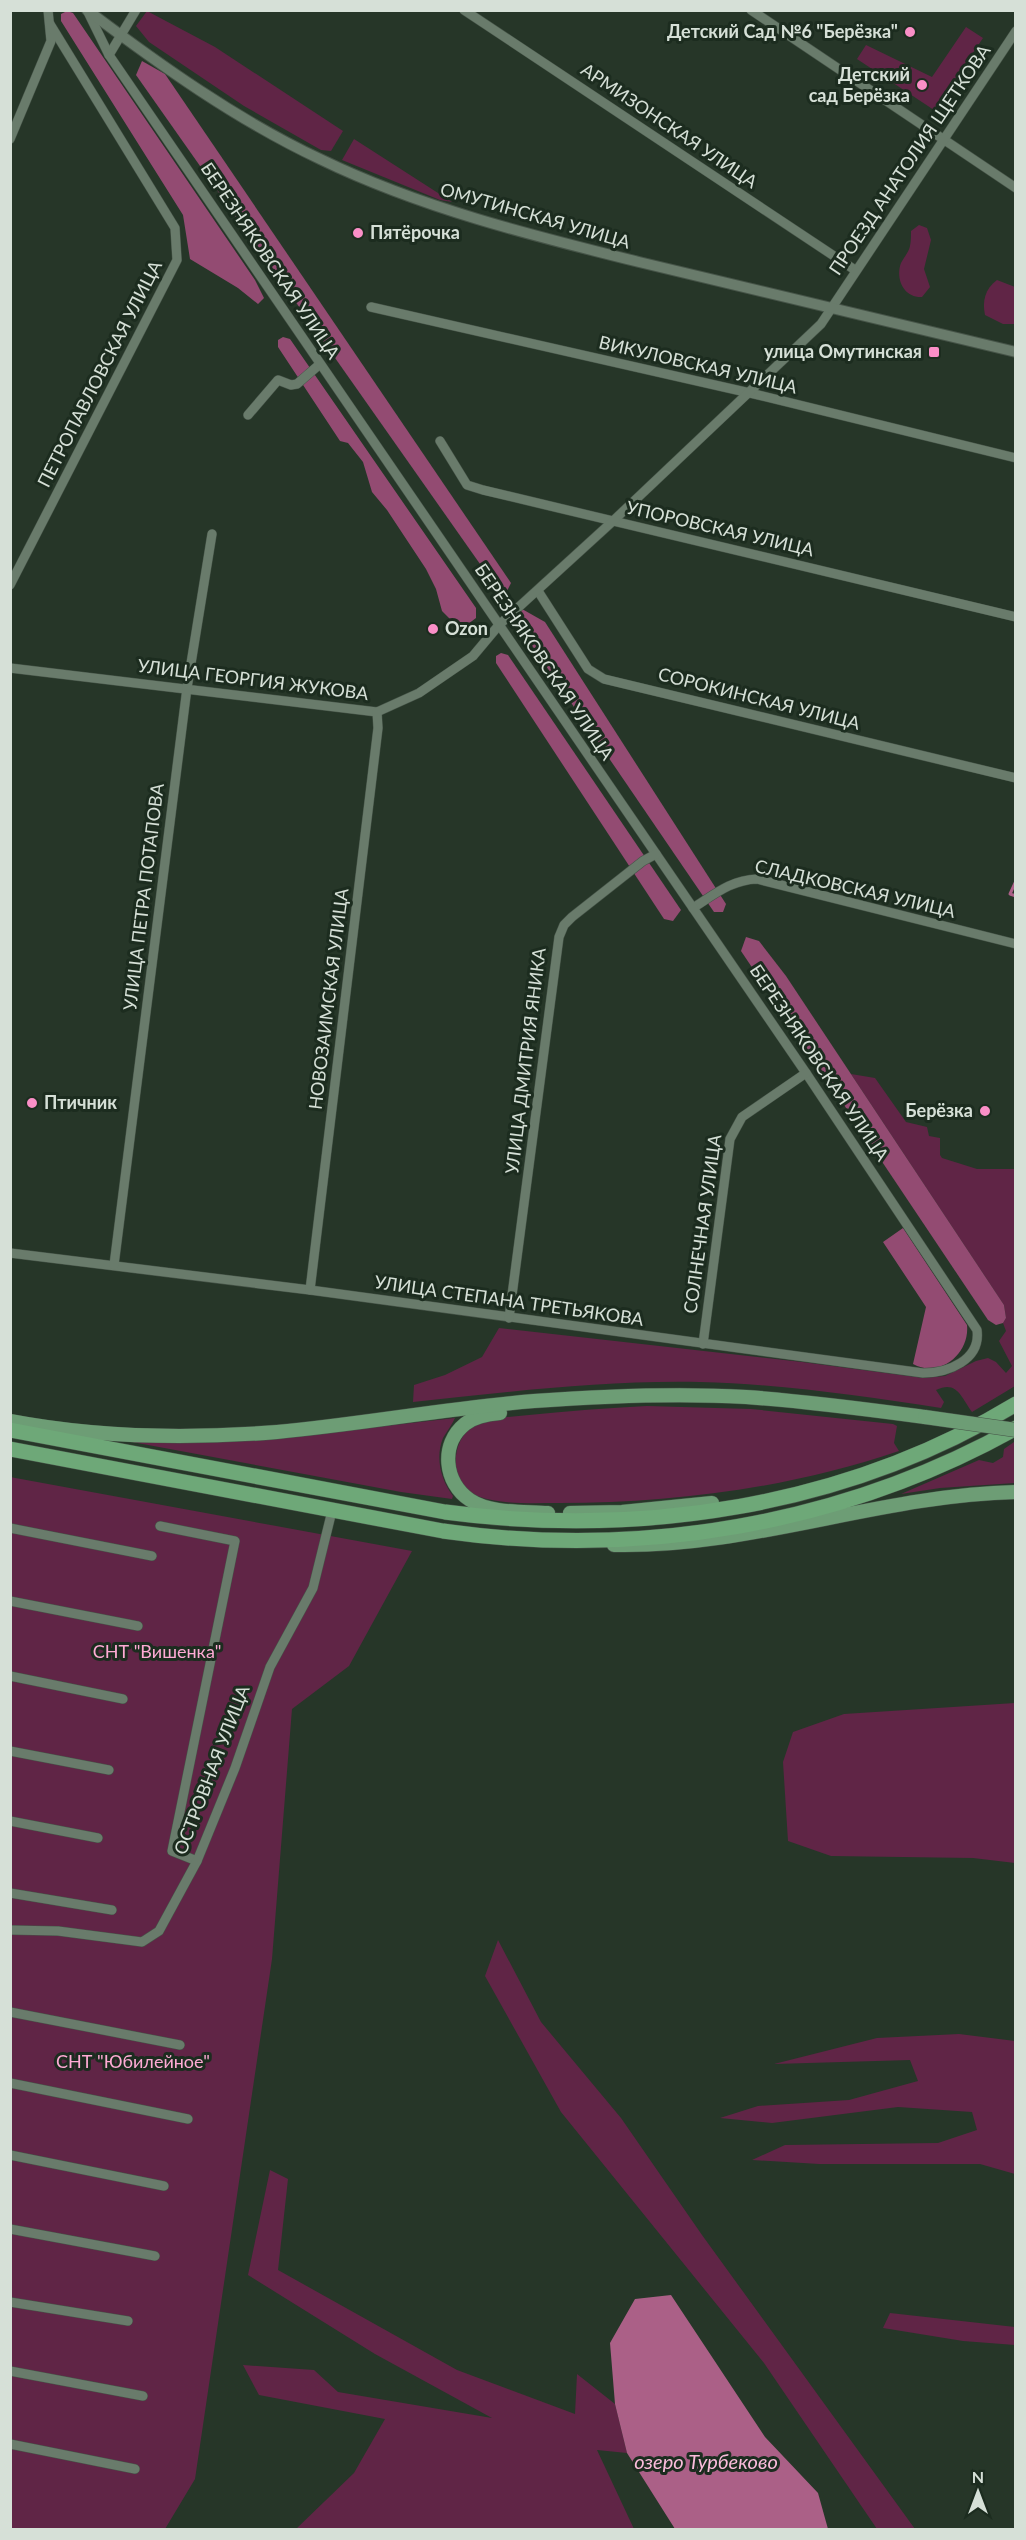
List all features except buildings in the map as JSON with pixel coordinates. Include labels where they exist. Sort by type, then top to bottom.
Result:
[{"type":"highway","points":[[10,1430],[399,1505],[508,1520],[589,1522],[727,1509],[786,1497],[892,1465],[973,1428],[1016,1404]]},
{"type":"highway","points":[[10,1449],[332,1511],[476,1536],[552,1542],[661,1537],[750,1525],[792,1516],[900,1484],[1016,1429]]},
{"type":"main road","points":[[611,1397],[552,1407],[486,1414],[474,1418],[457,1432],[449,1447],[448,1465],[455,1484],[469,1500],[485,1507],[553,1513],[622,1512],[786,1497]]},
{"type":"main road","points":[[10,1421],[106,1434],[156,1436],[240,1434],[338,1425],[489,1405],[611,1397],[745,1397],[1016,1429]]},
{"type":"main road","points":[[552,1542],[648,1546],[699,1542],[912,1501],[1016,1492]]},
{"type":"street","points":[[10,139],[51,41],[48,10]]},
{"type":"street","name":"ОМУТИНСКАЯ УЛИЦА","points":[[87,10],[120,35],[261,129],[320,159],[464,216],[554,241],[1016,352]]},
{"type":"street","name":"БЕРЕЗНЯКОВСКАЯ УЛИЦА","points":[[87,10],[109,55],[806,1073],[977,1330]]},
{"type":"street","points":[[109,55],[136,10]]},
{"type":"street","name":"АРМИЗОНСКАЯ УЛИЦА","points":[[464,10],[855,270]]},
{"type":"street","points":[[751,10],[1016,188]]},
{"type":"street","name":"ПЕТРОПАВЛОВСКАЯ УЛИЦА","points":[[10,585],[177,260],[175,228],[50,24]]},
{"type":"street","name":"ПРОЕЗД АНАТОЛИЯ ЩЕТКОВА","points":[[613,521],[821,324],[1016,31]]},
{"type":"street","name":"ВИКУЛОВСКАЯ УЛИЦА","points":[[371,307],[750,393],[1016,458]]},
{"type":"street","points":[[248,416],[278,380],[291,385],[297,384],[320,364]]},
{"type":"street","name":"УПОРОВСКАЯ УЛИЦА","points":[[440,441],[467,484],[1016,617]]},
{"type":"street","name":"УЛИЦА ГЕОРГИЯ ЖУКОВА","points":[[10,668],[377,712],[403,702],[459,667],[482,647],[499,625],[613,521]]},
{"type":"street","name":"УЛИЦА ПЕТРА ПОТАПОВА","points":[[114,1265],[187,688],[212,534]]},
{"type":"street","name":"СОРОКИНСКАЯ УЛИЦА","points":[[538,591],[588,669],[604,679],[1016,778]]},
{"type":"street","name":"НОВОЗАИМСКАЯ УЛИЦА","points":[[310,1290],[378,728],[377,712]]},
{"type":"street","name":"УЛИЦА ДМИТРИЯ ЯНИКА","points":[[509,1318],[559,937],[564,925],[572,917],[642,861],[656,854]]},
{"type":"street","name":"СЛАДКОВСКАЯ УЛИЦА","points":[[693,908],[742,879],[757,879],[1016,944]]},
{"type":"street","name":"СОЛНЕЧНАЯ УЛИЦА","points":[[703,1344],[730,1139],[742,1117],[806,1073]]},
{"type":"street","name":"УЛИЦА СТЕПАНА ТРЕТЬЯКОВА","points":[[10,1253],[310,1290],[930,1373],[949,1369],[972,1354],[978,1339],[977,1330]]},
{"type":"street","name":"ОСТРОВНАЯ УЛИЦА","points":[[10,1930],[58,1931],[142,1942],[159,1931],[197,1861],[235,1768],[270,1667],[313,1588],[332,1511]]},
{"type":"street","points":[[160,1526],[235,1541],[172,1851],[197,1861]]},
{"type":"street","points":[[10,1528],[152,1556]]},
{"type":"street","points":[[10,1600],[138,1626]]},
{"type":"street","points":[[10,1676],[123,1699]]},
{"type":"street","points":[[10,1751],[109,1770]]},
{"type":"street","points":[[10,1821],[98,1838]]},
{"type":"street","points":[[10,1893],[112,1910]]},
{"type":"street","points":[[10,2012],[180,2045]]},
{"type":"street","points":[[10,2083],[188,2119]]},
{"type":"street","points":[[10,2155],[164,2186]]},
{"type":"street","points":[[10,2229],[155,2256]]},
{"type":"street","points":[[10,2302],[128,2321]]},
{"type":"street","points":[[10,2371],[143,2396]]},
{"type":"street","points":[[10,2444],[135,2469]]},
{"type":"green space","points":[[147,11],[215,47],[343,131],[331,151],[321,150],[244,106],[149,42],[136,26]]},
{"type":"green space","points":[[966,27],[983,38],[934,110],[857,59],[866,45],[932,77]]},
{"type":"green space","points":[[354,139],[452,202],[440,200],[342,160]]},
{"type":"green space","points":[[919,225],[927,228],[931,240],[924,269],[930,287],[922,297],[906,291],[899,275],[901,263],[909,248],[911,231]]},
{"type":"green space","points":[[997,280],[1015,287],[1015,324],[1003,324],[985,315],[985,296]]},
{"type":"green space","points":[[851,1074],[875,1078],[906,1122],[927,1127],[929,1136],[940,1138],[942,1158],[977,1169],[1014,1169],[1015,1386],[972,1412],[958,1392],[949,1387],[936,1390],[944,1402],[941,1408],[791,1388],[700,1382],[592,1385],[413,1402],[414,1385],[445,1375],[482,1357],[499,1328],[924,1378],[945,1376],[976,1361],[988,1358],[996,1362],[1006,1373],[1012,1366],[999,1341],[1006,1331],[1003,1323],[1006,1318],[1004,1305]]},
{"type":"green space","points":[[647,1406],[751,1409],[893,1424],[897,1426],[894,1443],[899,1451],[858,1464],[774,1484],[645,1500],[539,1503],[497,1501],[473,1494],[463,1485],[459,1477],[456,1462],[459,1444],[470,1428],[481,1422],[508,1417]]},
{"type":"green space","points":[[455,1418],[443,1438],[439,1461],[442,1476],[453,1496],[452,1499],[401,1492],[132,1442],[211,1442],[288,1437]]},
{"type":"green space","points":[[1016,1442],[1015,1483],[940,1488],[901,1494],[979,1460],[993,1463],[1003,1457],[1004,1449]]},
{"type":"green space","points":[[10,1477],[412,1551],[349,1666],[292,1709],[272,1959],[195,2479],[165,2529],[11,2529]]},
{"type":"green space","points":[[1015,1703],[1015,1863],[973,1858],[831,1856],[788,1841],[783,1762],[793,1732],[844,1714]]},
{"type":"green space","points":[[498,1940],[541,2022],[621,2118],[702,2235],[915,2529],[877,2529],[764,2363],[561,2112],[485,1976]]},
{"type":"green space","points":[[959,2034],[1015,2041],[1015,2174],[980,2164],[819,2164],[752,2160],[785,2145],[938,2143],[977,2130],[972,2112],[898,2107],[772,2123],[720,2118],[758,2106],[849,2100],[918,2081],[910,2060],[774,2064],[877,2038]]},
{"type":"green space","points":[[270,2170],[288,2179],[278,2270],[457,2370],[575,2414],[577,2374],[615,2404],[627,2453],[597,2450],[634,2529],[296,2529],[354,2473],[385,2419],[259,2395],[243,2365],[314,2370],[338,2392],[492,2418],[375,2354],[248,2275]]},
{"type":"green space","points":[[890,2313],[1015,2327],[1015,2345],[963,2341],[883,2328]]},
{"type":"shaded area","points":[[67,11],[73,13],[255,280],[264,298],[258,304],[238,288],[190,259],[183,215],[61,21],[61,14]]},
{"type":"shaded area","points":[[142,61],[165,74],[511,583],[507,591],[499,591],[136,75]]},
{"type":"shaded area","points":[[283,337],[290,339],[476,608],[476,618],[468,624],[455,624],[442,611],[436,589],[426,569],[387,510],[372,492],[363,462],[348,443],[340,441],[278,347],[278,340]]},
{"type":"shaded area","points":[[522,609],[545,622],[726,904],[723,912],[714,912],[516,622]]},
{"type":"shaded area","points":[[501,653],[508,655],[681,910],[673,921],[664,919],[496,663],[496,656]]},
{"type":"shaded area","points":[[746,937],[759,941],[786,976],[1004,1305],[1006,1318],[1003,1323],[996,1325],[988,1320],[741,951]]},
{"type":"shaded area","points":[[903,1228],[967,1325],[964,1345],[951,1361],[943,1366],[923,1368],[913,1364],[926,1307],[883,1242]]},
{"type":"water","name":"озеро Турбеково","points":[[671,2295],[765,2437],[818,2493],[828,2529],[675,2529],[627,2453],[615,2404],[610,2343],[635,2299]]},
{"type":"waterway","points":[[1016,881],[1010,894],[1016,896]]},
{"type":"place","name":"Детский Сад №6 \"Берёзка\"","points":[[910,32]]},
{"type":"place","name":"Детский сад Берёзка","points":[[922,85]]},
{"type":"place","name":"Пятёрочка","points":[[358,233]]},
{"type":"place","name":"улица Омутинская","points":[[934,352]]},
{"type":"place","name":"Ozon","points":[[433,629]]},
{"type":"place","name":"Птичник","points":[[32,1103]]},
{"type":"place","name":"Берёзка","points":[[985,1111]]},
{"type":"park label","name":"СНТ \"Вишенка\"","points":[[157,1652]]},
{"type":"park label","name":"СНТ \"Юбилейное\"","points":[[133,2062]]}]
